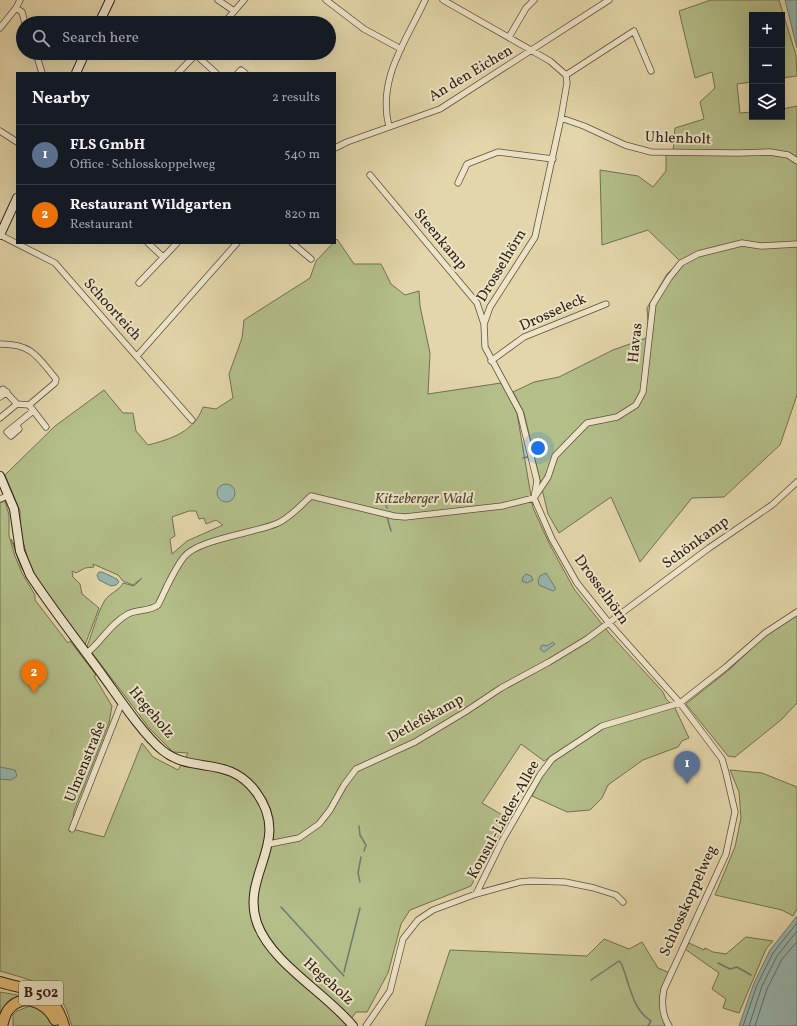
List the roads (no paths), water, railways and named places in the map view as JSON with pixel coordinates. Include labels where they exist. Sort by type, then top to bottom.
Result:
[{"type":"highway","name":"B 502","points":[[0,982],[37,991],[48,997],[56,1007],[64,1026]]},
{"type":"highway","name":"B 502","points":[[2,1026],[10,1008],[18,1002],[29,1000],[42,1003],[50,1011],[58,1026]]},
{"type":"street","points":[[0,28],[16,8],[20,0]]},
{"type":"street","points":[[102,16],[110,0]]},
{"type":"street","points":[[218,0],[234,11]]},
{"type":"street","points":[[230,16],[244,0]]},
{"type":"street","points":[[326,0],[364,29],[401,49]]},
{"type":"street","points":[[389,127],[387,118],[387,88],[391,68],[425,0]]},
{"type":"street","points":[[445,0],[532,51],[565,74],[634,31],[650,71]]},
{"type":"street","points":[[509,37],[526,8],[534,0]]},
{"type":"street","name":"An den Eichen","points":[[336,148],[347,142],[440,109],[609,0]]},
{"type":"street","points":[[16,8],[22,12],[23,16]]},
{"type":"street","points":[[38,60],[42,72]]},
{"type":"street","points":[[76,72],[82,60]]},
{"type":"street","points":[[179,72],[190,60]]},
{"type":"street","points":[[202,60],[215,72]]},
{"type":"street","name":"Drosselhörn","points":[[565,74],[567,83],[561,118],[535,237],[490,307],[484,324],[485,348],[520,412],[537,481],[534,498],[552,539],[578,583],[608,623],[680,703]]},
{"type":"street","name":"Uhlenholt","points":[[561,118],[584,126],[625,145],[652,152],[770,152],[788,154],[797,161]]},
{"type":"street","points":[[0,130],[16,141]]},
{"type":"street","points":[[458,183],[467,164],[498,152],[553,159]]},
{"type":"street","name":"Steenkamp","points":[[370,174],[477,303],[484,324]]},
{"type":"street","points":[[0,235],[4,219],[16,200]]},
{"type":"street","name":"Schoorteich","points":[[0,235],[16,243]]},
{"type":"street","name":"Havas","points":[[534,498],[548,478],[554,456],[586,423],[617,417],[636,405],[643,392],[653,304],[668,278],[681,263],[698,254],[742,243],[761,246],[797,244]]},
{"type":"street","name":"Schoorteich","points":[[18,244],[55,263],[192,420]]},
{"type":"street","points":[[149,244],[163,257]]},
{"type":"street","points":[[139,283],[176,244]]},
{"type":"street","points":[[137,356],[236,244]]},
{"type":"street","points":[[293,244],[311,259]]},
{"type":"street","points":[[477,303],[490,307]]},
{"type":"street","name":"Drosseleck","points":[[491,361],[524,337],[606,304]]},
{"type":"street","points":[[0,344],[22,346],[29,349],[37,356],[56,379],[55,383],[30,405],[17,404],[3,389],[0,391]]},
{"type":"street","points":[[0,397],[6,392]]},
{"type":"street","points":[[0,418],[17,404]]},
{"type":"street","points":[[30,405],[46,427]]},
{"type":"street","points":[[16,425],[33,410]]},
{"type":"street","name":"Hegeholz","points":[[0,476],[14,509],[20,551],[30,575],[152,740],[168,755],[185,762],[226,769],[246,781],[255,791],[267,813],[270,836],[269,844],[254,890],[254,913],[261,932],[276,953],[353,1026]]},
{"type":"street","name":"Schönkamp","points":[[608,623],[709,548],[772,505],[797,482]]},
{"type":"street","points":[[0,499],[9,495]]},
{"type":"street","points":[[87,653],[114,623],[130,613],[153,609],[158,605],[185,556],[197,548],[232,535],[262,530],[280,522],[311,496],[394,516],[406,517],[502,506],[534,498]]},
{"type":"street","name":"Konsul-Lieder-Allee","points":[[476,894],[502,841],[540,775],[552,759],[602,726],[680,703],[726,667],[764,633],[797,612]]},
{"type":"street","name":"Detlefskamp","points":[[269,844],[299,838],[319,824],[330,810],[344,785],[356,770],[415,742],[501,688],[587,639],[608,623]]},
{"type":"street","name":"Schlosskoppelweg","points":[[669,1026],[664,1018],[662,1001],[664,989],[726,854],[735,812],[722,758],[680,703]]},
{"type":"street","name":"Ulmenstraße","points":[[72,829],[120,707],[124,704]]},
{"type":"street","points":[[366,1026],[390,991],[403,939],[418,920],[433,910],[476,894],[520,882],[566,882],[594,888],[616,895],[623,902]]},
{"type":"water","points":[[785,0],[797,0],[797,48]]},
{"type":"water","points":[[222,484],[230,484],[235,489],[233,500],[230,502],[222,502],[217,497],[217,489]]},
{"type":"water","points":[[99,572],[117,579],[119,582],[116,585],[111,586],[99,580],[97,575]]},
{"type":"water","points":[[546,573],[556,589],[553,591],[539,585],[538,580],[540,576]]},
{"type":"water","points":[[526,574],[531,576],[533,580],[527,583],[522,581]]},
{"type":"water","points":[[553,642],[555,644],[544,652],[540,649],[542,645],[547,646]]},
{"type":"water","points":[[0,767],[15,770],[17,776],[11,780],[0,779]]},
{"type":"water","points":[[797,916],[797,1026],[739,1026],[754,983],[770,950]]},
{"type":"waterway","points":[[534,456],[542,455]]},
{"type":"waterway","points":[[523,458],[528,457]]},
{"type":"waterway","points":[[384,499],[387,508]]},
{"type":"waterway","points":[[387,517],[391,531]]},
{"type":"waterway","points":[[359,826],[360,835],[366,845],[364,851]]},
{"type":"waterway","points":[[360,882],[358,873],[361,857]]},
{"type":"waterway","points":[[281,907],[344,976]]},
{"type":"waterway","points":[[344,972],[360,908]]},
{"type":"waterway","points":[[591,980],[619,961],[635,1002],[644,1016],[651,1021],[648,1026]]},
{"type":"waterway","points":[[718,963],[730,969],[737,967],[751,975]]},
{"type":"place","name":"Restaurant Wildgarten","points":[[34,693]]},
{"type":"place","name":"FLS GmbH","points":[[687,784]]},
{"type":"park label","name":"Kitzeberger Wald","points":[[424,499]]}]
